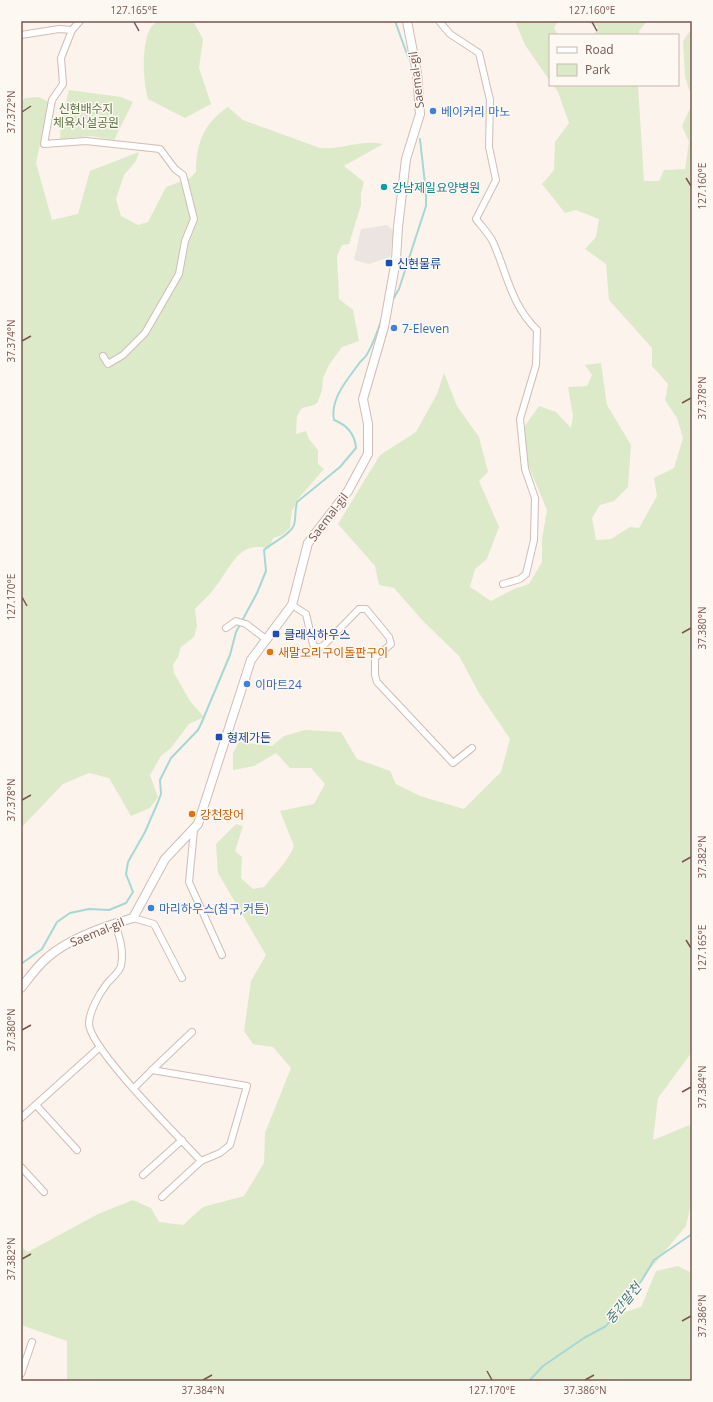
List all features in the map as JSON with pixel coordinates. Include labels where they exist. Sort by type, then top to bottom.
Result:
[{"type":"street","points":[[80,21],[72,30],[61,58],[63,84],[52,100],[44,144],[86,141],[160,149],[175,169],[182,175],[194,219],[185,241],[179,274],[145,334],[123,355],[108,364],[103,356]]},
{"type":"street","name":"Saemal-gil","points":[[21,988],[47,957],[70,943],[133,918],[165,859],[194,830],[198,824],[229,733],[251,660],[292,605],[308,543],[348,491],[368,454],[368,424],[363,399],[384,327],[396,260],[398,227],[406,159],[420,114],[416,69],[407,21]]},
{"type":"street","points":[[438,21],[450,34],[479,53],[490,100],[489,147],[496,180],[476,220],[492,240],[506,281],[526,319],[537,330],[536,365],[520,419],[524,469],[534,498],[534,540],[526,574],[520,579],[503,584]]},
{"type":"street","points":[[21,35],[59,29],[72,30]]},
{"type":"street","points":[[292,605],[306,614],[313,644],[316,648],[323,646],[359,609],[366,609],[389,637],[390,644],[375,658],[375,675],[377,682],[453,763],[472,748]]},
{"type":"street","points":[[226,628],[236,621],[244,624],[267,640]]},
{"type":"street","points":[[194,830],[189,882],[222,955]]},
{"type":"street","points":[[133,918],[154,924],[182,978]]},
{"type":"street","points":[[115,924],[122,944],[121,967],[105,986],[98,998],[89,1024],[93,1038],[134,1088],[200,1161]]},
{"type":"street","points":[[134,1088],[192,1032]]},
{"type":"street","points":[[21,1118],[100,1047]]},
{"type":"street","points":[[152,1070],[247,1086],[230,1145],[220,1153],[200,1161],[162,1197]]},
{"type":"street","points":[[36,1105],[77,1150]]},
{"type":"street","points":[[143,1175],[182,1140]]},
{"type":"street","points":[[21,1167],[44,1192]]},
{"type":"street","points":[[21,1374],[32,1342]]},
{"type":"shaded area","points":[[387,225],[394,231],[390,257],[369,264],[354,260],[361,229]]},
{"type":"green space","points":[[158,21],[193,21],[203,39],[199,68],[211,104],[185,118],[148,99],[144,72],[144,52],[148,34],[152,26]]},
{"type":"green space","points":[[515,21],[558,21],[554,28],[557,34],[549,34],[549,80],[525,45]]},
{"type":"green space","points":[[585,21],[647,21],[639,31],[639,34],[594,34],[598,27]]},
{"type":"green space","points":[[692,28],[692,98],[685,77],[683,41]]},
{"type":"green space","points":[[554,86],[638,86],[644,181],[659,181],[664,170],[685,169],[689,142],[682,126],[692,104],[692,1052],[658,1098],[653,1140],[692,1124],[692,1200],[686,1226],[611,1316],[641,1307],[656,1271],[678,1266],[692,1273],[692,1381],[67,1381],[67,1341],[21,1325],[21,1247],[28,1252],[98,1214],[133,1200],[151,1208],[159,1222],[183,1225],[203,1207],[244,1196],[264,1163],[265,1133],[291,1068],[273,1047],[253,1044],[244,1031],[251,981],[266,955],[218,873],[216,844],[236,824],[243,826],[235,851],[242,857],[241,878],[253,889],[264,887],[285,863],[294,846],[280,811],[314,804],[325,784],[311,768],[290,768],[276,753],[254,766],[233,770],[233,753],[239,742],[272,746],[284,736],[305,730],[341,732],[357,759],[390,771],[396,784],[420,796],[464,809],[501,772],[510,739],[479,693],[459,656],[423,621],[394,588],[379,585],[375,566],[338,524],[380,455],[416,432],[437,394],[444,373],[457,406],[479,437],[488,472],[479,481],[499,527],[487,559],[475,569],[470,587],[491,601],[514,589],[529,584],[542,562],[542,539],[547,510],[526,460],[524,427],[539,406],[556,412],[571,428],[573,416],[568,387],[587,386],[592,375],[585,365],[601,363],[607,405],[631,445],[628,487],[614,501],[600,505],[592,518],[596,540],[611,539],[630,527],[639,528],[657,496],[654,478],[674,468],[683,438],[677,418],[665,400],[668,384],[652,366],[652,348],[609,300],[606,264],[585,249],[596,237],[599,219],[576,210],[565,213],[542,184],[554,170],[555,142],[569,123],[558,92]]},
{"type":"green space","name":"신현배수지 체육시설공원","points":[[69,90],[121,97],[133,102],[114,140],[91,136],[60,139],[61,120]]},
{"type":"green space","points":[[39,97],[49,102],[36,163],[52,220],[78,214],[90,171],[139,152],[136,161],[124,175],[116,199],[121,216],[138,225],[148,222],[166,187],[190,178],[196,172],[196,162],[203,135],[213,120],[228,107],[243,120],[320,148],[336,148],[368,143],[383,144],[344,166],[364,182],[361,193],[361,205],[349,244],[342,245],[337,256],[339,299],[353,310],[359,341],[342,347],[329,365],[323,378],[322,390],[318,402],[314,405],[302,408],[297,416],[296,434],[306,431],[309,439],[318,450],[318,464],[324,469],[298,499],[292,511],[290,528],[282,535],[273,538],[269,549],[258,547],[250,548],[242,552],[230,565],[212,592],[195,609],[197,626],[194,637],[181,647],[178,657],[173,665],[174,673],[190,701],[204,717],[189,724],[171,748],[161,756],[150,775],[158,797],[150,808],[131,816],[109,778],[89,773],[63,784],[21,828],[21,103],[25,98]]},
{"type":"waterway","points":[[395,21],[408,57]]},
{"type":"waterway","points":[[392,301],[399,289],[426,206],[420,139]]},
{"type":"waterway","points":[[21,964],[42,949],[57,922],[70,913],[89,909],[109,910],[126,903],[133,892],[126,874],[128,862],[145,832],[158,802],[161,794],[160,780],[171,758],[198,730],[201,724],[230,655],[236,632],[257,593],[266,571],[264,550],[289,532],[292,528],[295,522],[297,502],[340,467],[356,448],[350,431],[334,420],[334,405],[344,384],[368,352],[375,339],[381,321]]},
{"type":"waterway","name":"중간말천","points":[[529,1381],[543,1366],[584,1338],[606,1326],[642,1280],[654,1260],[692,1234]]},
{"type":"place","name":"베이커리 마노","points":[[433,111]]},
{"type":"place","name":"강남제일요양병원","points":[[384,187]]},
{"type":"place","name":"신현물류","points":[[389,263]]},
{"type":"place","name":"7-Eleven","points":[[394,328]]},
{"type":"place","name":"클래식하우스","points":[[276,634]]},
{"type":"place","name":"새말오리구이돌판구이","points":[[270,652]]},
{"type":"place","name":"이마트24","points":[[247,684]]},
{"type":"place","name":"형제가든","points":[[219,737]]},
{"type":"place","name":"강천장어","points":[[192,814]]},
{"type":"place","name":"마리하우스(침구,커튼)","points":[[151,908]]}]
